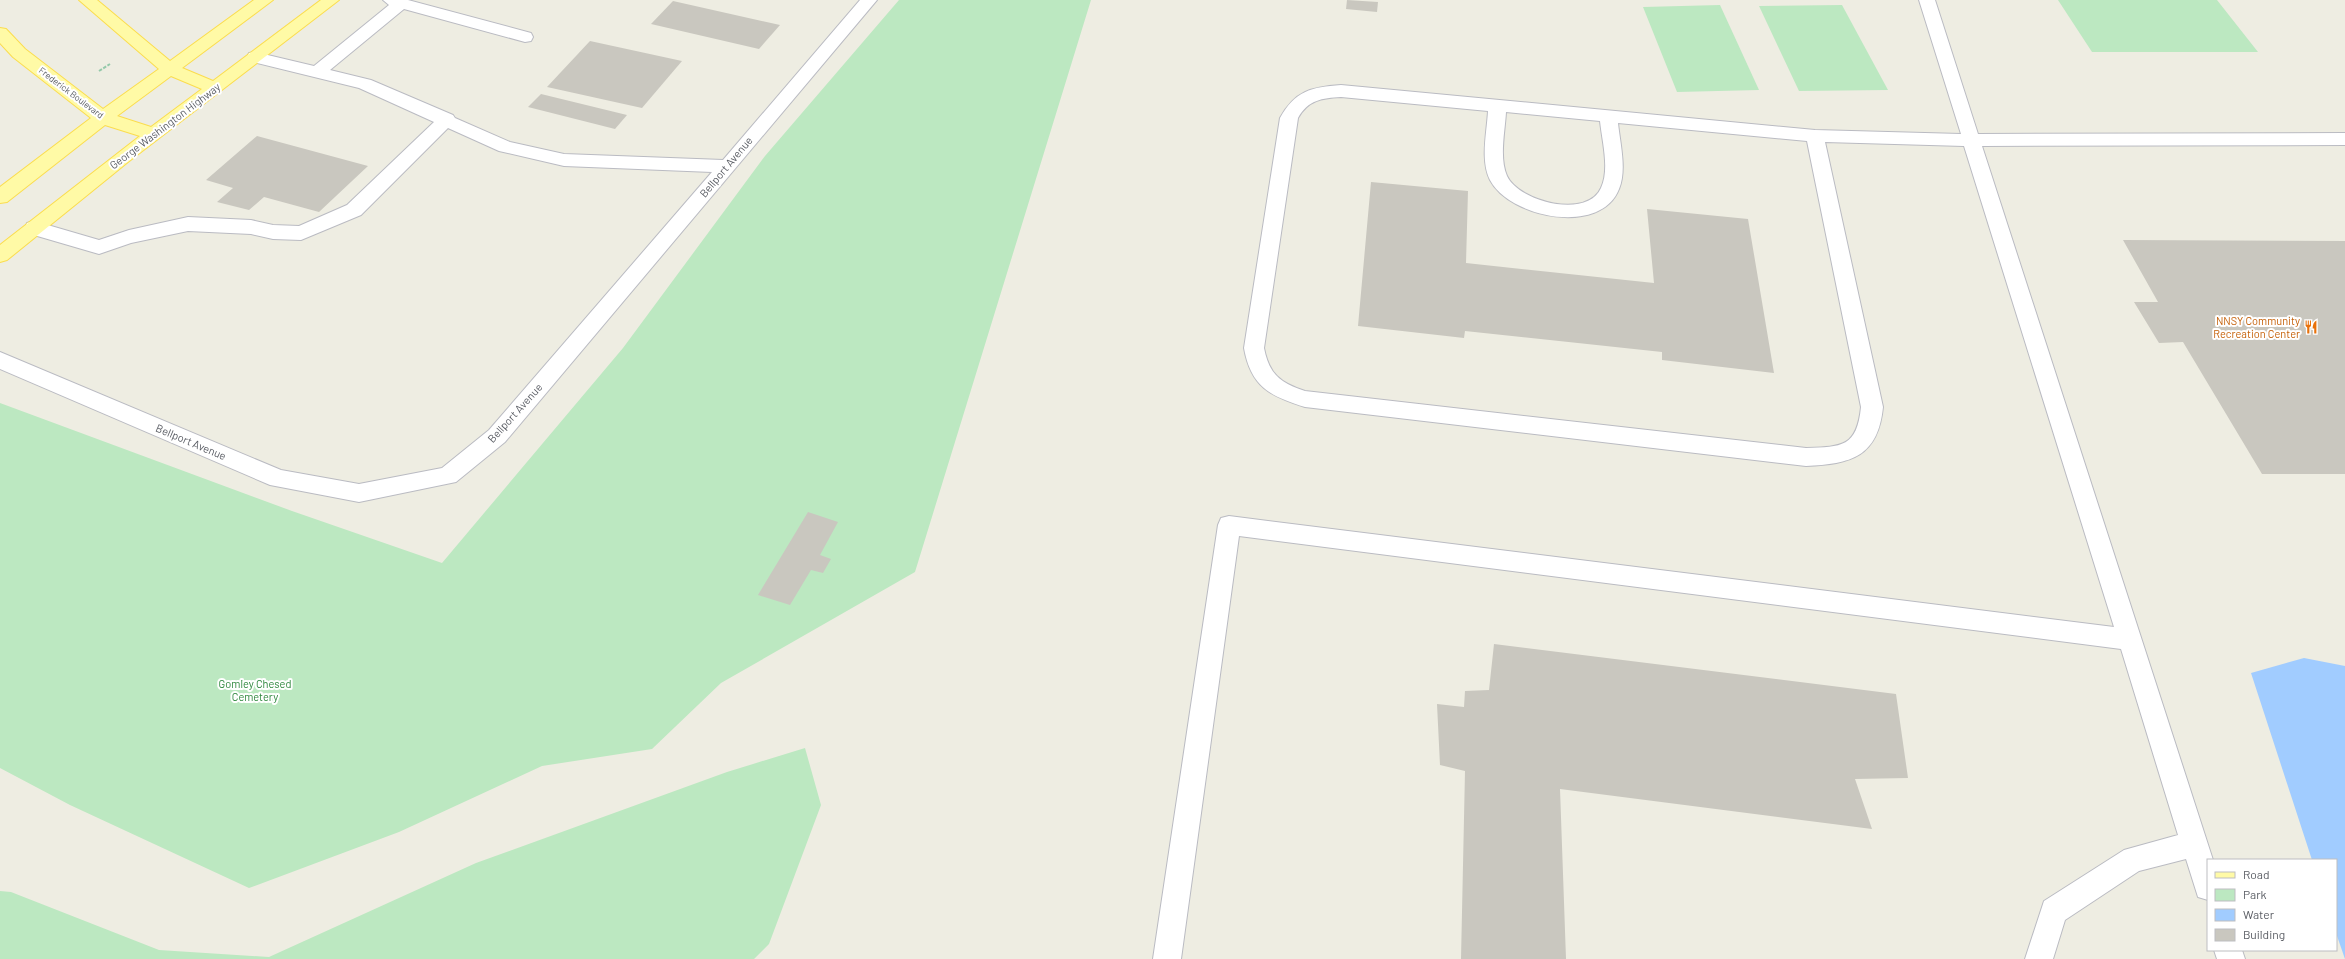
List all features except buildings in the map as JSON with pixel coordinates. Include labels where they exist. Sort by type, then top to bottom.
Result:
[{"type":"main road","points":[[87,0],[169,68],[215,88]]},
{"type":"main road","points":[[0,197],[169,68],[266,0]]},
{"type":"main road","name":"George Washington Highway","points":[[0,255],[154,134],[331,0]]},
{"type":"main road","name":"Frederick Boulevard","points":[[0,32],[19,53],[103,118],[154,134]]},
{"type":"street","name":"Bellport Avenue","points":[[0,360],[278,479],[359,493],[448,476],[497,436],[869,0]]},
{"type":"street","points":[[1927,0],[2207,884]]},
{"type":"street","points":[[317,72],[396,2],[525,37]]},
{"type":"street","points":[[256,57],[365,84],[447,119],[505,146],[564,160],[727,166]]},
{"type":"street","points":[[1815,136],[1872,407],[1872,425],[1864,440],[1849,451],[1829,456],[1806,456],[1305,398],[1283,392],[1266,381],[1256,365],[1254,348],[1289,118],[1294,106],[1306,97],[1323,92],[1341,91],[1815,136],[1927,140],[2345,139]]},
{"type":"street","points":[[1497,106],[1496,165],[1499,179],[1509,192],[1525,202],[1544,209],[1565,211],[1584,209],[1600,201],[1610,191],[1612,178],[1608,117]]},
{"type":"street","points":[[34,228],[98,247],[129,237],[188,224],[251,227],[273,232],[301,233],[354,210],[447,119]]},
{"type":"street","points":[[1167,959],[1229,525],[2130,640]]},
{"type":"street","points":[[2039,959],[2054,911],[2133,859],[2194,844]]},
{"type":"green space","name":"Gomley Chesed Cemetery","points":[[899,0],[1091,0],[915,572],[721,683],[652,749],[542,766],[399,832],[249,888],[70,805],[0,768],[0,403],[292,511],[442,563],[623,348],[765,156]]},
{"type":"green space","points":[[2058,0],[2217,0],[2258,52],[2092,52]]},
{"type":"green space","points":[[1720,5],[1759,90],[1677,92],[1643,7]]},
{"type":"green space","points":[[1842,5],[1888,90],[1799,91],[1759,6]]},
{"type":"green space","points":[[805,748],[821,805],[769,944],[754,959],[0,959],[0,891],[11,892],[159,950],[269,957],[476,863],[727,772]]},
{"type":"water","points":[[2304,658],[2345,666],[2345,959],[2337,936],[2337,859],[2312,859],[2251,673]]},
{"type":"place","name":"NNSY Community Recreation Center","points":[[2311,327]]}]
